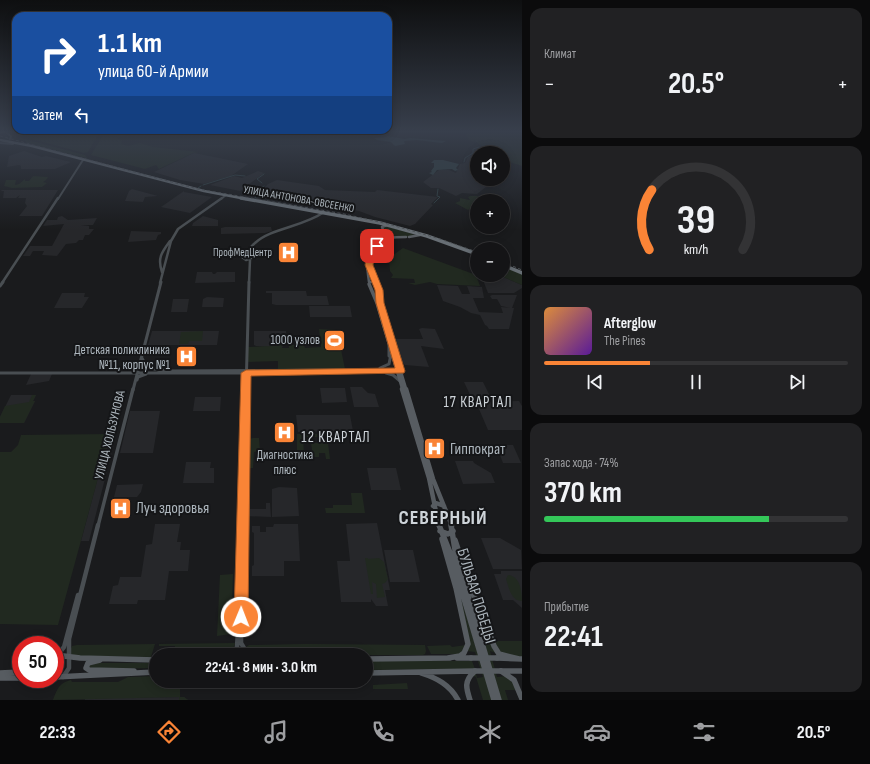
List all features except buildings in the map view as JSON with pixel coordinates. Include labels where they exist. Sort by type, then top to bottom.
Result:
[{"type":"highway","name":"УЛИЦА АНТОНОВА-ОВСЕЕНКО","points":[[101,165],[184,187],[225,196],[384,225],[417,234],[470,253]]},
{"type":"highway","name":"УЛИЦА АНТОНОВА-ОВСЕЕНКО","points":[[101,165],[225,196]]},
{"type":"highway","name":"УЛИЦА АНТОНОВА-ОВСЕЕНКО","points":[[323,214],[384,225]]},
{"type":"highway","points":[[510,268],[522,272]]},
{"type":"main road","points":[[0,286],[80,165]]},
{"type":"main road","name":"УЛИЦА ХОЛЬЗУНОВА","points":[[64,647],[153,309],[162,272],[159,264],[162,253],[169,244],[175,231],[225,196]]},
{"type":"main road","points":[[236,648],[248,263],[242,257],[252,244],[323,214]]},
{"type":"main road","points":[[382,241],[385,236],[384,225]]},
{"type":"main road","points":[[382,241],[390,238],[408,237],[417,234]]},
{"type":"main road","points":[[247,305],[249,263],[254,257],[250,255],[249,251],[254,244],[271,235]]},
{"type":"main road","name":"БУЛЬВАР ПОБЕДЫ","points":[[382,241],[371,254],[369,262],[372,273],[377,282],[380,294],[380,303],[398,370],[433,479],[445,507],[453,533],[456,556],[499,700]]},
{"type":"main road","name":"БУЛЬВАР ПОБЕДЫ","points":[[382,241],[371,249],[366,258],[369,283],[398,370],[428,478],[433,506],[441,532],[451,555],[494,700]]},
{"type":"main road","name":"УЛИЦА ХОЛЬЗУНОВА","points":[[64,675],[69,669],[67,647],[168,253],[169,244]]},
{"type":"main road","points":[[162,253],[168,253]]},
{"type":"main road","points":[[245,255],[250,255]]},
{"type":"main road","points":[[245,260],[250,260]]},
{"type":"main road","points":[[159,264],[165,264]]},
{"type":"main road","points":[[369,283],[372,280],[377,282]]},
{"type":"main road","points":[[372,293],[380,294]]},
{"type":"main road","points":[[389,345],[389,356]]},
{"type":"main road","points":[[374,371],[389,364],[391,352]]},
{"type":"main road","points":[[142,353],[142,361],[146,366],[153,370],[185,372]]},
{"type":"main road","points":[[137,371],[153,373],[398,370]]},
{"type":"main road","points":[[0,373],[169,371]]},
{"type":"main road","points":[[374,371],[389,373],[400,381]]},
{"type":"main road","points":[[244,648],[241,638],[245,372]]},
{"type":"main road","points":[[134,384],[142,376],[153,373]]},
{"type":"main road","points":[[433,506],[434,504],[440,503],[445,507]]},
{"type":"main road","points":[[441,532],[448,534],[453,533],[473,594],[480,608],[494,646],[499,654],[520,658]]},
{"type":"main road","points":[[441,532],[456,588],[468,644],[464,653],[460,656],[448,658]]},
{"type":"main road","points":[[64,657],[149,660]]},
{"type":"main road","points":[[373,660],[520,658]]},
{"type":"main road","points":[[107,659],[88,663],[86,668],[89,670],[131,670],[137,672]]},
{"type":"main road","points":[[470,700],[466,680],[468,676],[475,671]]},
{"type":"main road","points":[[501,671],[514,680],[522,699]]},
{"type":"main road","points":[[373,673],[522,671]]},
{"type":"main road","points":[[0,673],[12,672]]},
{"type":"main road","points":[[64,676],[149,672]]},
{"type":"main road","points":[[416,672],[432,676],[446,684],[455,693],[458,700]]},
{"type":"main road","points":[[0,678],[12,678]]},
{"type":"shaded area","points":[[7,165],[65,165],[55,169],[21,169],[21,166],[19,165],[7,167]]},
{"type":"shaded area","points":[[128,165],[168,165],[159,169],[156,165],[145,169]]},
{"type":"shaded area","points":[[169,165],[247,165],[231,176],[204,184],[180,180],[154,172]]},
{"type":"shaded area","points":[[434,165],[458,165],[456,168],[458,170],[437,170],[433,175],[429,173],[432,172],[431,171]]},
{"type":"shaded area","points":[[460,165],[470,165],[470,186],[487,186],[477,194],[462,193],[456,196],[439,188],[431,188],[423,182],[439,170],[449,170],[456,173]]},
{"type":"shaded area","points":[[258,171],[264,173],[240,191],[210,185],[234,176],[242,178]]},
{"type":"shaded area","points":[[33,176],[48,177],[43,182],[47,183],[42,187],[12,188],[4,186],[6,180],[16,180],[15,185],[19,184],[25,179],[25,181],[29,181]]},
{"type":"shaded area","points":[[277,180],[319,186],[325,190],[375,192],[377,190],[438,197],[431,204],[433,205],[415,224],[410,226],[375,217],[359,211],[300,201],[294,202],[260,197],[258,195],[268,184]]},
{"type":"shaded area","points":[[132,189],[158,196],[145,197],[143,202],[125,201],[129,191]]},
{"type":"shaded area","points":[[58,190],[42,216],[19,216],[27,206],[25,203],[26,198],[18,198],[20,195],[16,198],[3,198],[4,191],[1,191]]},
{"type":"shaded area","points":[[184,191],[212,197],[190,213],[161,207]]},
{"type":"shaded area","points":[[460,198],[470,200],[470,208],[468,210],[455,203],[460,201]]},
{"type":"shaded area","points":[[62,216],[68,220],[97,218],[93,225],[81,225],[89,226],[89,229],[94,229],[89,235],[85,235],[83,240],[79,240],[76,243],[66,244],[57,256],[42,255],[44,251],[33,251],[30,256],[23,256],[30,246],[52,246],[64,224],[43,226],[47,220],[57,220],[58,217]]},
{"type":"shaded area","points":[[203,216],[218,220],[218,226],[192,226],[193,223]]},
{"type":"shaded area","points":[[386,226],[414,235],[409,237],[397,236],[383,240],[386,234],[383,228]]},
{"type":"shaded area","points":[[271,227],[272,231],[265,233],[221,234],[221,228]]},
{"type":"shaded area","points":[[131,231],[161,232],[161,234],[158,235],[156,240],[128,242]]},
{"type":"shaded area","points":[[403,248],[470,273],[470,282],[479,282],[480,286],[437,284],[430,282],[415,285],[408,283],[415,283],[414,279],[391,278],[393,275],[390,271],[389,258]]},
{"type":"shaded area","points":[[510,269],[522,274],[522,285],[510,280]]},
{"type":"shaded area","points":[[197,272],[212,272],[215,274],[217,272],[235,272],[235,282],[195,283]]},
{"type":"shaded area","points":[[510,280],[522,285],[522,288],[514,293],[488,293],[484,282],[510,282]]},
{"type":"shaded area","points":[[437,285],[458,286],[462,294],[470,294],[467,286],[482,287],[484,298],[473,298],[479,312],[503,313],[501,307],[514,308],[509,329],[489,329],[485,325],[480,315],[471,313],[443,301]]},
{"type":"shaded area","points":[[266,291],[306,291],[307,296],[327,296],[329,305],[276,305],[272,304],[272,293],[266,293]]},
{"type":"shaded area","points":[[62,293],[85,293],[84,297],[89,297],[82,308],[54,308]]},
{"type":"shaded area","points":[[517,295],[512,308],[501,306],[497,299],[492,299],[490,296]]},
{"type":"shaded area","points":[[207,297],[224,298],[223,307],[202,307],[203,299]]},
{"type":"shaded area","points":[[173,299],[189,299],[187,312],[171,312]]},
{"type":"shaded area","points":[[309,306],[350,306],[352,317],[310,317]]},
{"type":"shaded area","points":[[319,329],[337,330],[345,369],[278,369],[278,361],[247,362],[248,347],[273,346],[271,339],[274,337],[280,337],[282,339],[282,348],[289,348],[289,345],[304,345],[305,348],[321,347]]},
{"type":"shaded area","points":[[419,329],[435,329],[444,349],[421,346],[429,367],[405,365],[401,361],[394,339],[423,339]]},
{"type":"shaded area","points":[[152,331],[219,331],[217,345],[148,345]]},
{"type":"shaded area","points":[[203,331],[202,341],[189,341],[188,344],[179,344],[181,332]]},
{"type":"shaded area","points":[[254,331],[286,331],[286,338],[282,348],[254,345]]},
{"type":"shaded area","points":[[31,374],[52,374],[49,381],[26,385]]},
{"type":"shaded area","points":[[464,382],[483,382],[492,400],[473,401]]},
{"type":"shaded area","points":[[350,387],[362,387],[368,393],[375,394],[379,407],[354,407]]},
{"type":"shaded area","points":[[320,388],[345,388],[347,402],[322,403]]},
{"type":"shaded area","points":[[11,395],[36,395],[33,401],[35,401],[24,423],[0,423],[0,417]]},
{"type":"shaded area","points":[[32,395],[36,395],[33,401],[35,401],[24,423],[0,423],[0,417],[5,406],[29,402]]},
{"type":"shaded area","points":[[195,397],[221,397],[220,411],[193,411]]},
{"type":"shaded area","points":[[519,401],[522,406],[522,430],[488,430],[476,402]]},
{"type":"shaded area","points":[[130,411],[160,411],[153,453],[120,453]]},
{"type":"shaded area","points":[[296,415],[350,415],[353,431],[298,432]]},
{"type":"shaded area","points":[[110,434],[58,625],[0,624],[0,452],[11,452],[18,445],[21,435]]},
{"type":"shaded area","points":[[297,434],[324,434],[324,437],[303,437],[304,455],[297,455]]},
{"type":"shaded area","points":[[109,436],[116,436],[89,541],[81,541]]},
{"type":"shaded area","points":[[259,438],[260,451],[254,452],[253,468],[248,468],[249,439]]},
{"type":"shaded area","points":[[311,443],[328,443],[330,459],[326,459],[325,453],[319,453],[319,457],[313,457]]},
{"type":"shaded area","points":[[496,445],[513,445],[521,463],[503,463]]},
{"type":"shaded area","points":[[455,461],[473,461],[491,473],[495,483],[463,484]]},
{"type":"shaded area","points":[[186,462],[211,462],[210,468],[214,468],[214,483],[183,483]]},
{"type":"shaded area","points":[[367,468],[396,468],[401,490],[371,490]]},
{"type":"shaded area","points":[[143,484],[141,492],[137,497],[114,497],[117,485]]},
{"type":"shaded area","points":[[279,487],[297,488],[299,516],[272,517],[272,489]]},
{"type":"shaded area","points":[[351,493],[362,493],[365,513],[326,513],[325,508],[333,508],[333,505],[352,505]]},
{"type":"shaded area","points":[[249,500],[250,509],[266,509],[266,503],[270,503],[271,517],[245,516],[245,501]]},
{"type":"shaded area","points":[[377,523],[390,590],[385,590],[388,606],[376,606],[371,599],[371,602],[341,602],[337,561],[350,561],[346,524]]},
{"type":"shaded area","points":[[155,524],[180,524],[177,542],[181,542],[180,550],[190,550],[188,571],[169,571],[165,600],[138,600],[137,604],[109,604],[113,586],[118,585],[120,577],[141,577],[146,545],[152,544]]},
{"type":"shaded area","points":[[274,524],[298,524],[300,561],[284,561],[284,576],[252,576],[252,566],[254,565],[254,533],[252,532],[252,526],[260,526],[260,532],[266,532],[266,527],[273,527]]},
{"type":"shaded area","points":[[481,538],[500,538],[521,550],[522,569],[493,569]]},
{"type":"shaded area","points":[[445,545],[492,700],[483,700],[476,677],[471,675],[476,674],[477,678],[483,677],[475,652],[467,651],[470,644]]},
{"type":"shaded area","points":[[457,547],[496,653],[490,651],[497,677],[507,676],[512,679],[518,690],[505,690],[508,700],[501,700]]},
{"type":"shaded area","points":[[384,550],[413,550],[420,582],[390,582]]},
{"type":"shaded area","points":[[365,558],[379,558],[384,562],[388,579],[382,584],[385,597],[377,598],[376,584],[372,582],[373,594],[371,594]]},
{"type":"shaded area","points":[[501,571],[522,571],[522,608],[513,600],[503,600],[494,574],[501,574]]},
{"type":"shaded area","points":[[233,574],[231,634],[217,636],[220,575]]},
{"type":"shaded area","points":[[508,575],[512,576],[518,581],[522,593],[522,601],[515,599],[511,593],[506,579]]},
{"type":"shaded area","points":[[491,641],[522,641],[522,659],[502,655]]},
{"type":"shaded area","points":[[235,643],[234,648],[175,648],[175,646],[159,646],[159,644]]},
{"type":"shaded area","points":[[155,644],[154,648],[149,648],[149,657],[76,656],[71,654],[70,651],[72,646]]},
{"type":"shaded area","points":[[249,645],[425,645],[426,651],[423,655],[373,655],[373,648],[246,648]]},
{"type":"shaded area","points":[[450,645],[452,647],[466,645],[460,654],[431,654],[427,646]]},
{"type":"shaded area","points":[[373,661],[472,661],[475,669],[373,670]]},
{"type":"shaded area","points":[[98,663],[149,663],[149,668],[89,669],[87,666]]},
{"type":"shaded area","points":[[149,676],[149,688],[180,688],[180,697],[184,697],[188,700],[179,700],[179,697],[53,700],[58,688],[64,688],[64,683],[71,680],[72,682],[118,682],[128,677]]},
{"type":"shaded area","points":[[407,683],[408,689],[373,689],[373,685]]},
{"type":"shaded area","points":[[184,697],[188,700],[85,700],[85,698]]},
{"type":"waterway","points":[[262,183],[257,179],[264,174]]},
{"type":"waterway","points":[[203,185],[235,175],[245,176]]},
{"type":"waterway","points":[[255,198],[259,190],[264,186]]},
{"type":"waterway","points":[[434,203],[440,197],[437,196],[438,189]]},
{"type":"railway","points":[[107,165],[198,189],[344,214],[388,224],[470,250]]},
{"type":"railway","points":[[510,265],[522,270]]},
{"type":"place","name":"ПрофМедЦентр","points":[[288,252]]},
{"type":"place","name":"1000 узлов","points":[[335,340]]},
{"type":"place","name":"Детская поликлиника №11, корпус №1","points":[[186,357]]},
{"type":"place","name":"Диагностика плюс","points":[[285,433]]},
{"type":"place","name":"Гиппократ","points":[[435,449]]},
{"type":"place","name":"Луч здоровья","points":[[121,508]]},
{"type":"district","name":"17 КВАРТАЛ","points":[[478,402]]},
{"type":"district","name":"12 КВАРТАЛ","points":[[336,437]]},
{"type":"district","name":"СЕВЕРНЫЙ","points":[[443,518]]},
{"type":"route","points":[[241,617],[246,373],[400,371],[380,303],[380,292],[369,265],[369,258],[377,246]]}]
